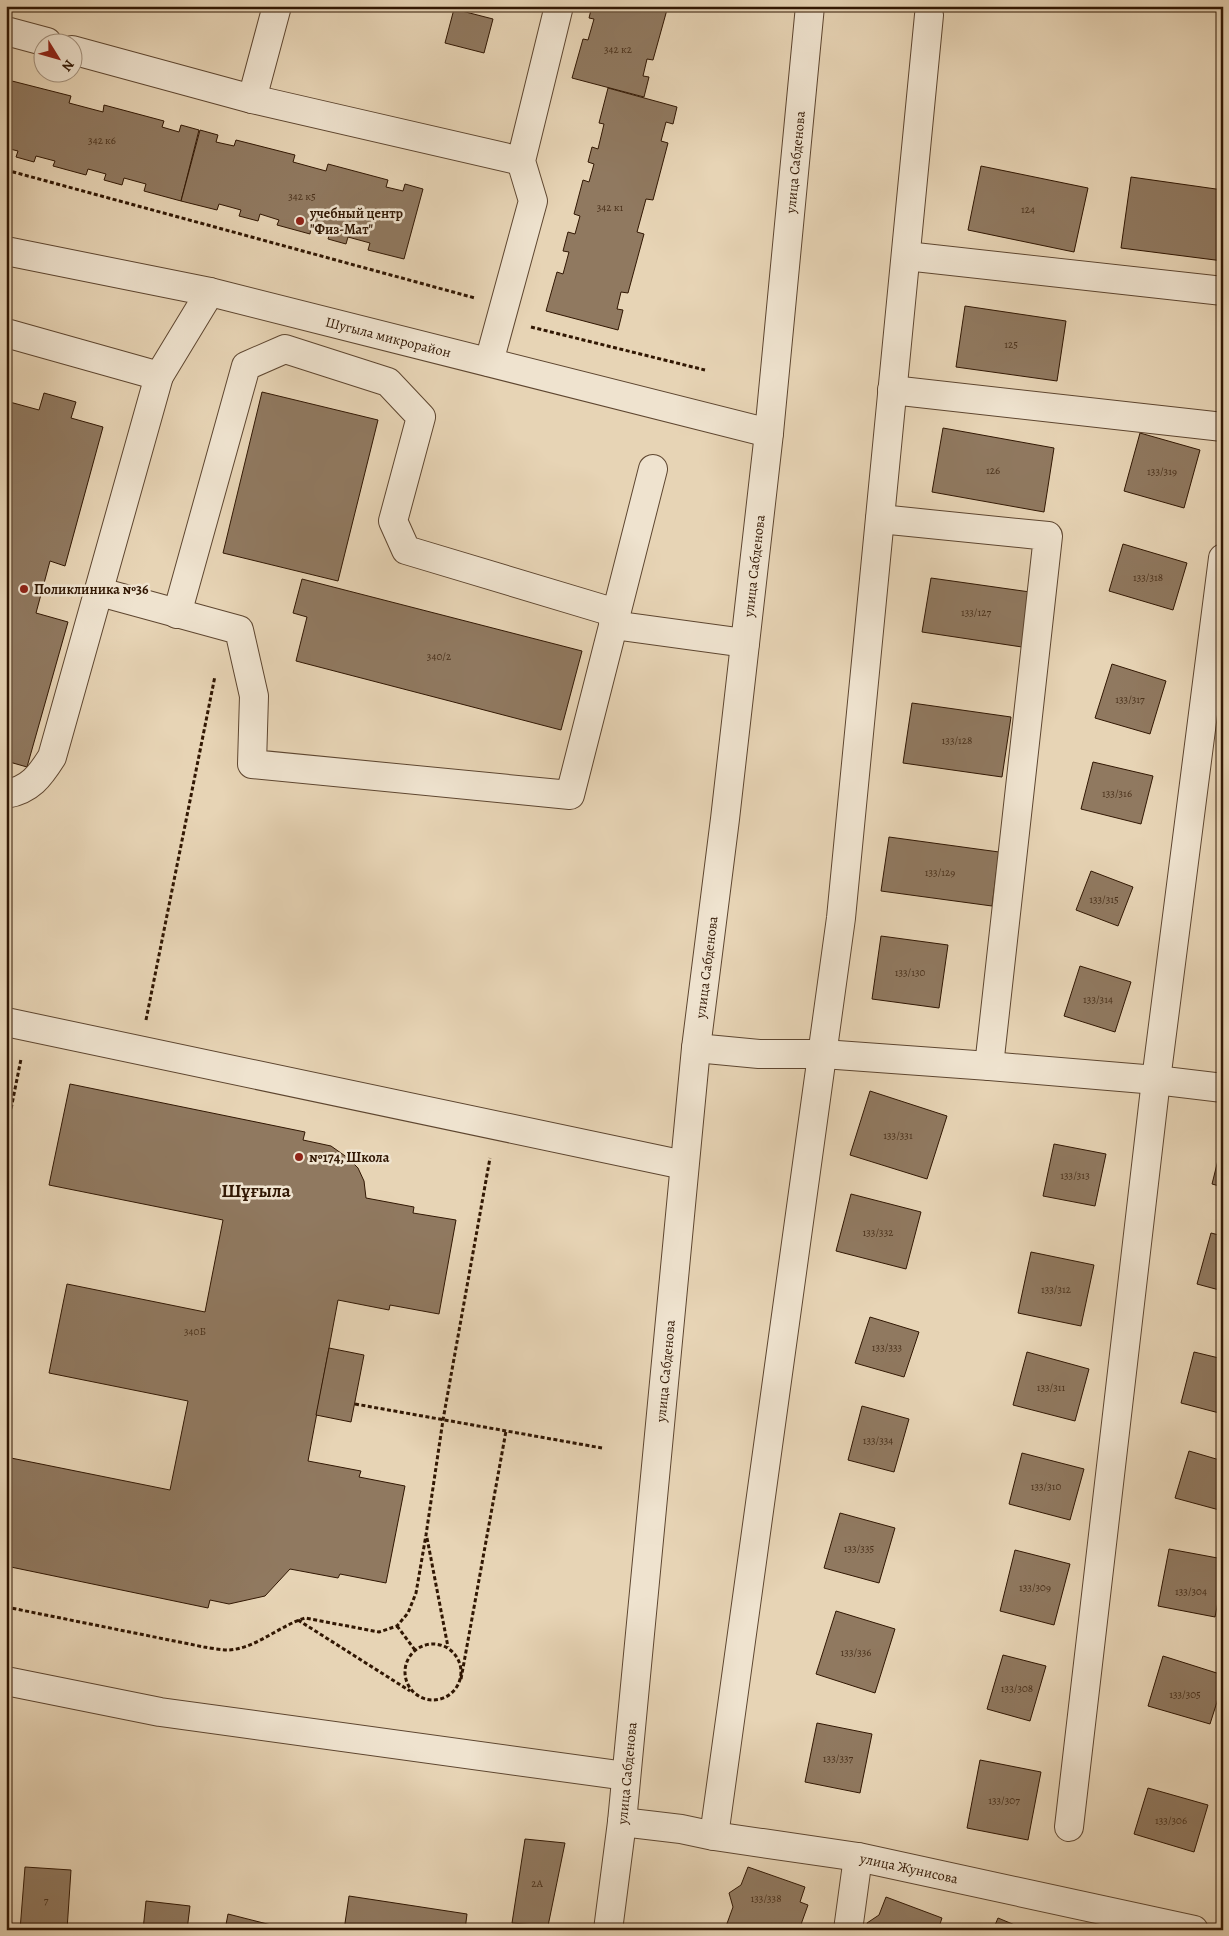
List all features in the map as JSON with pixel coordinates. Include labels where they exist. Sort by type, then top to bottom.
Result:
[{"type":"street","points":[[252,99],[278,6]]},
{"type":"street","points":[[489,362],[533,202],[521,162],[559,6]]},
{"type":"street","name":"улица Сабденова","points":[[608,1930],[622,1822],[696,1048],[769,433],[810,6]]},
{"type":"street","points":[[714,1836],[841,918],[929,15]]},
{"type":"street","points":[[6,31],[32,38]]},
{"type":"street","points":[[82,53],[252,99],[521,162]]},
{"type":"street","name":"Шугыла микрорайон","points":[[6,251],[210,292],[769,433]]},
{"type":"street","points":[[906,256],[1223,291]]},
{"type":"street","points":[[6,794],[17,792],[38,779],[52,757],[100,592],[159,376],[210,292]]},
{"type":"street","points":[[6,333],[159,376]]},
{"type":"street","points":[[177,614],[246,366],[285,349],[388,382],[421,417],[393,521],[406,550],[615,619],[745,643]]},
{"type":"street","points":[[892,390],[1223,427]]},
{"type":"street","points":[[100,592],[239,630],[254,696],[252,764],[570,795],[653,469]]},
{"type":"street","points":[[880,519],[1048,536],[989,1066]]},
{"type":"street","points":[[1069,1827],[1156,1080],[1223,558]]},
{"type":"street","points":[[17,1024],[684,1165]]},
{"type":"street","points":[[696,1048],[759,1054],[823,1054],[989,1066],[1156,1080],[1223,1088]]},
{"type":"street","points":[[6,1681],[160,1712],[626,1776]]},
{"type":"street","name":"улица Жунисова","points":[[622,1822],[681,1829],[714,1836],[858,1857],[1194,1930]]},
{"type":"street","points":[[848,1930],[858,1857]]},
{"type":"path","points":[[6,170],[704,370]]},
{"type":"path","points":[[140,1050],[215,676]]},
{"type":"path","points":[[6,1134],[17,1024]]},
{"type":"path","points":[[6,1607],[204,1647],[228,1650],[246,1646],[305,1618],[379,1632],[397,1626],[408,1613],[416,1593],[443,1420],[496,1125]]},
{"type":"path","points":[[354,1404],[602,1448]]},
{"type":"path","points":[[298,1620],[424,1699],[443,1699],[452,1694],[458,1687],[461,1679],[506,1431]]},
{"type":"path","points":[[426,1535],[448,1648],[459,1661],[461,1679]]},
{"type":"path","points":[[397,1626],[415,1650]]},
{"type":"path","points":[[415,1694],[408,1687],[405,1678],[405,1667],[415,1650],[431,1644],[448,1648]]},
{"type":"building","points":[[592,6],[668,6],[653,60],[647,59],[643,76],[649,77],[644,97],[572,78],[583,39],[588,40],[594,19],[589,18]]},
{"type":"building","points":[[454,9],[493,19],[484,53],[445,43]]},
{"type":"building","points":[[12,81],[71,96],[69,103],[103,112],[104,105],[164,121],[162,127],[179,132],[181,125],[199,130],[181,201],[144,191],[146,184],[124,178],[122,185],[104,180],[106,174],[88,169],[86,175],[53,166],[55,161],[36,156],[34,162],[16,157],[18,151],[6,148],[6,86],[10,87]]},
{"type":"building","points":[[608,88],[677,107],[673,124],[666,122],[661,141],[668,143],[653,200],[646,199],[637,232],[644,234],[628,293],[621,292],[617,309],[623,310],[618,330],[546,311],[557,272],[563,274],[569,252],[563,251],[568,232],[575,234],[580,216],[574,214],[583,180],[589,182],[594,164],[588,162],[592,147],[598,149],[604,124],[599,123]]},
{"type":"building","points":[[200,130],[218,135],[216,142],[234,146],[236,140],[295,155],[293,162],[326,171],[328,164],[388,180],[386,187],[403,191],[405,184],[423,189],[404,259],[368,250],[370,243],[348,237],[346,244],[328,239],[330,233],[311,228],[310,234],[277,225],[279,220],[260,214],[258,221],[239,216],[241,210],[219,204],[217,210],[181,201]]},
{"type":"building","points":[[981,166],[1088,188],[1074,252],[968,230]]},
{"type":"building","points":[[1131,177],[1223,190],[1223,261],[1121,248]]},
{"type":"building","points":[[965,306],[1066,321],[1057,381],[956,367]]},
{"type":"building","points":[[262,392],[378,420],[338,581],[223,553]]},
{"type":"building","name":"Поликлиника №36","points":[[44,393],[76,402],[71,418],[103,427],[65,566],[50,561],[36,613],[68,622],[27,767],[6,761],[6,401],[39,410]]},
{"type":"building","points":[[943,428],[1054,448],[1044,512],[932,492]]},
{"type":"building","points":[[1140,433],[1200,450],[1184,508],[1124,491]]},
{"type":"building","points":[[1123,544],[1187,563],[1173,610],[1109,591]]},
{"type":"building","points":[[931,578],[1030,592],[1022,647],[922,632]]},
{"type":"building","points":[[302,579],[582,651],[561,730],[296,661],[307,617],[293,613]]},
{"type":"building","points":[[1112,664],[1166,681],[1150,734],[1095,718]]},
{"type":"building","points":[[912,703],[1011,717],[1002,777],[903,763]]},
{"type":"building","points":[[1093,762],[1153,776],[1141,824],[1081,809]]},
{"type":"building","points":[[889,837],[999,852],[992,906],[881,891]]},
{"type":"building","points":[[1091,871],[1133,887],[1118,926],[1076,910]]},
{"type":"building","points":[[881,936],[948,945],[939,1008],[872,999]]},
{"type":"building","points":[[1080,966],[1131,982],[1115,1032],[1064,1016]]},
{"type":"building","points":[[1223,1007],[1223,1025],[1219,1025]]},
{"type":"building","points":[[70,1084],[305,1132],[303,1140],[331,1146],[358,1168],[364,1181],[366,1198],[414,1207],[413,1213],[456,1220],[439,1314],[390,1305],[389,1310],[338,1300],[308,1461],[361,1471],[359,1477],[405,1486],[386,1583],[340,1574],[338,1578],[290,1569],[265,1596],[229,1604],[210,1600],[208,1608],[6,1566],[6,1457],[170,1490],[188,1401],[49,1373],[67,1284],[205,1312],[223,1220],[49,1185]]},
{"type":"building","points":[[870,1091],[947,1116],[927,1179],[850,1155]]},
{"type":"building","points":[[1223,1140],[1223,1187],[1212,1184]]},
{"type":"building","points":[[1054,1144],[1106,1154],[1095,1206],[1043,1196]]},
{"type":"building","points":[[851,1194],[921,1212],[906,1269],[836,1251]]},
{"type":"building","points":[[1211,1233],[1223,1236],[1223,1291],[1197,1284]]},
{"type":"building","points":[[1031,1252],[1094,1265],[1081,1326],[1018,1313]]},
{"type":"building","points":[[870,1317],[919,1332],[904,1377],[855,1363]]},
{"type":"building","points":[[329,1348],[364,1355],[351,1422],[316,1415]]},
{"type":"building","points":[[1027,1352],[1089,1369],[1075,1421],[1013,1405]]},
{"type":"building","points":[[1194,1352],[1223,1359],[1223,1414],[1181,1403]]},
{"type":"building","points":[[862,1406],[909,1419],[894,1472],[848,1460]]},
{"type":"building","points":[[1189,1451],[1223,1461],[1223,1511],[1175,1498]]},
{"type":"building","points":[[1022,1453],[1084,1469],[1070,1520],[1009,1504]]},
{"type":"building","points":[[840,1513],[895,1528],[879,1583],[824,1568]]},
{"type":"building","points":[[1169,1549],[1223,1559],[1223,1576],[1215,1617],[1158,1606]]},
{"type":"building","points":[[1015,1550],[1070,1564],[1054,1625],[1000,1611]]},
{"type":"building","points":[[836,1611],[895,1629],[875,1693],[816,1674]]},
{"type":"building","points":[[1003,1655],[1046,1666],[1030,1721],[987,1709]]},
{"type":"building","points":[[1163,1656],[1223,1675],[1223,1683],[1210,1724],[1148,1706]]},
{"type":"building","points":[[817,1723],[872,1734],[860,1793],[805,1782]]},
{"type":"building","points":[[980,1760],[1041,1772],[1028,1840],[967,1828]]},
{"type":"building","points":[[1148,1788],[1208,1805],[1194,1852],[1134,1834]]},
{"type":"building","points":[[525,1839],[565,1843],[548,1926],[512,1923]]},
{"type":"building","points":[[25,1867],[71,1870],[67,1930],[20,1930]]},
{"type":"building","points":[[748,1867],[805,1887],[800,1902],[808,1905],[799,1930],[725,1929],[733,1907],[729,1893],[741,1885]]},
{"type":"building","points":[[349,1896],[467,1914],[465,1930],[344,1930]]},
{"type":"building","points":[[886,1897],[942,1918],[938,1930],[869,1930],[867,1923],[879,1915]]},
{"type":"building","points":[[146,1901],[190,1906],[187,1930],[143,1930]]},
{"type":"building","points":[[228,1914],[283,1928],[283,1930],[225,1930]]},
{"type":"building","points":[[998,1918],[1027,1930],[993,1930]]},
{"type":"place","name":"учебный центр \"Физ-Мат\"","points":[[300,221]]},
{"type":"place","name":"Поликлиника №36","points":[[24,589]]},
{"type":"place","name":"№174, Школа","points":[[299,1157]]},
{"type":"district","name":"Шұғыла","points":[[256,1190]]}]
